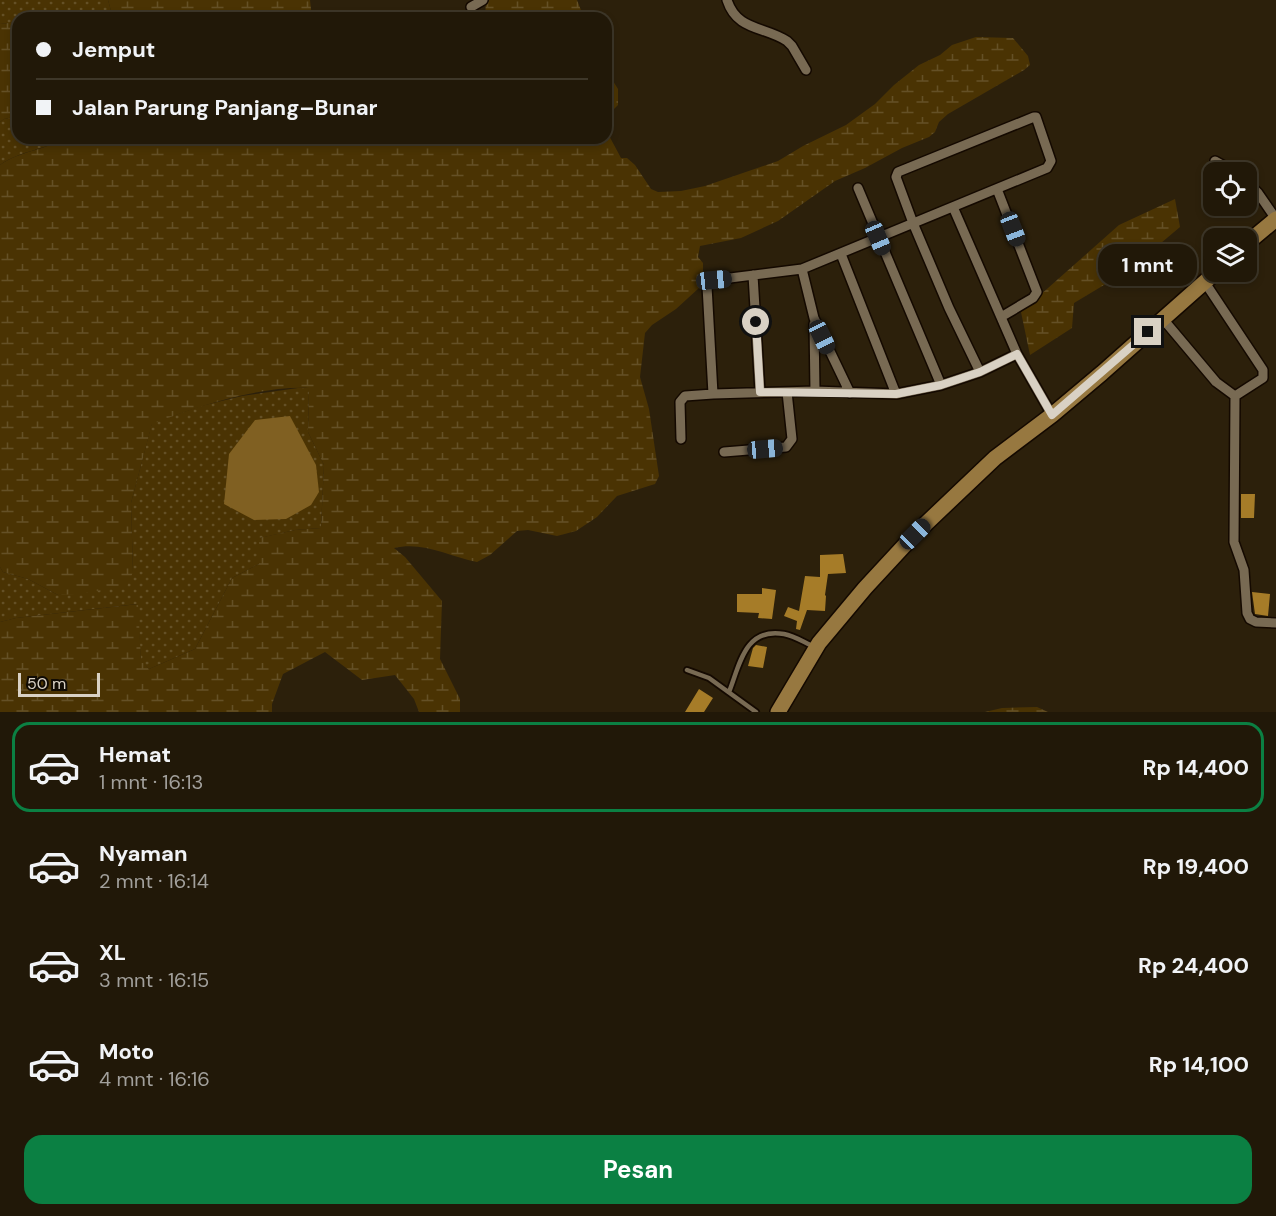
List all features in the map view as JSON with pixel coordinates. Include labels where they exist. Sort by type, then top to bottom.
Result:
[{"type":"main road","points":[[1257,235],[1276,219]]},
{"type":"main road","points":[[778,712],[816,648],[877,574],[939,510],[994,458],[1052,415],[1203,282]]},
{"type":"street","points":[[471,7],[483,0]]},
{"type":"street","points":[[728,0],[731,11],[748,25],[788,41],[806,70]]},
{"type":"street","points":[[713,394],[707,286],[714,280],[802,269],[841,254],[913,223],[1047,168],[1051,161],[1036,117],[898,172],[896,182],[913,223],[949,308],[980,372]]},
{"type":"street","points":[[858,188],[941,385]]},
{"type":"street","points":[[998,189],[1037,292],[1033,298],[1001,317]]},
{"type":"street","points":[[1257,192],[1276,219]]},
{"type":"street","points":[[953,207],[1017,354],[1052,415]]},
{"type":"street","points":[[841,254],[896,394]]},
{"type":"street","points":[[802,269],[814,318],[850,393]]},
{"type":"street","points":[[753,275],[760,392]]},
{"type":"street","points":[[1213,282],[1263,370],[1263,378],[1235,396]]},
{"type":"street","points":[[814,318],[815,391]]},
{"type":"street","points":[[1163,318],[1216,382],[1235,396]]},
{"type":"street","points":[[681,439],[680,402],[685,396],[815,391],[896,394],[941,385],[980,372],[1017,354]]},
{"type":"street","points":[[724,452],[786,447],[792,439],[787,392]]},
{"type":"street","points":[[1235,396],[1234,542],[1244,570],[1247,613],[1250,620],[1276,623]]},
{"type":"lane","points":[[729,692],[746,648],[758,637],[772,633],[786,634],[816,648]]},
{"type":"lane","points":[[687,670],[709,678],[756,712]]},
{"type":"green space","points":[[0,0],[108,0],[111,12],[12,12],[12,23],[0,24]]},
{"type":"green space","points":[[108,0],[310,0],[311,12],[111,12]]},
{"type":"green space","points":[[486,0],[577,0],[582,12],[485,12]]},
{"type":"green space","points":[[12,23],[12,117],[0,122],[0,24]]},
{"type":"green space","points":[[976,37],[1013,38],[1028,56],[1030,65],[948,114],[939,122],[935,132],[929,137],[835,181],[778,221],[741,238],[700,246],[698,257],[703,263],[703,272],[699,288],[645,333],[640,377],[649,409],[659,476],[655,484],[617,496],[597,517],[576,531],[557,536],[528,530],[517,531],[490,555],[477,562],[415,546],[394,548],[405,557],[442,601],[440,659],[460,699],[460,712],[419,712],[414,699],[395,675],[362,680],[325,652],[283,674],[272,704],[272,712],[0,712],[0,622],[16,618],[138,604],[141,660],[149,669],[195,649],[232,578],[259,564],[259,538],[295,530],[321,528],[324,465],[308,432],[309,388],[270,390],[229,398],[189,410],[152,424],[131,503],[133,572],[127,586],[58,595],[28,579],[3,572],[0,567],[0,165],[52,144],[612,144],[612,141],[621,158],[627,158],[635,165],[651,189],[658,192],[681,191],[705,186],[778,161],[846,125],[875,104],[919,65],[940,55],[952,45]]},
{"type":"green space","points":[[612,80],[618,89],[618,105],[612,111]]},
{"type":"green space","points":[[12,117],[12,144],[52,144],[16,156],[0,165],[0,122]]},
{"type":"green space","points":[[1175,199],[1180,227],[1129,270],[1074,303],[1072,328],[1030,355],[1021,312],[1119,225]]},
{"type":"green space","points":[[309,388],[308,432],[324,465],[321,528],[295,530],[260,538],[259,564],[232,578],[195,649],[149,669],[141,661],[137,604],[16,618],[0,622],[0,567],[3,572],[28,579],[58,595],[133,572],[131,503],[152,423],[201,406],[242,396]]},
{"type":"green space","points":[[1037,707],[1048,712],[985,712],[1002,708]]},
{"type":"shaded area","points":[[290,416],[316,465],[319,492],[311,505],[286,519],[254,520],[224,504],[229,454],[255,420]]},
{"type":"building","points":[[1241,494],[1255,494],[1254,518],[1241,518]]},
{"type":"building","points":[[843,554],[846,573],[828,574],[825,611],[807,610],[800,630],[796,629],[797,621],[784,616],[788,607],[799,611],[805,576],[820,577],[820,555]]},
{"type":"building","points":[[762,588],[776,590],[772,619],[758,618],[759,613],[737,612],[737,594],[762,594]]},
{"type":"building","points":[[1252,592],[1270,594],[1268,616],[1255,614]]},
{"type":"building","points":[[756,645],[767,647],[763,668],[748,666]]},
{"type":"building","points":[[699,689],[713,698],[704,712],[685,712]]},
{"type":"route","points":[[756,322],[760,392],[815,391],[896,394],[941,385],[980,372],[1017,354],[1052,415],[1148,332]]}]
